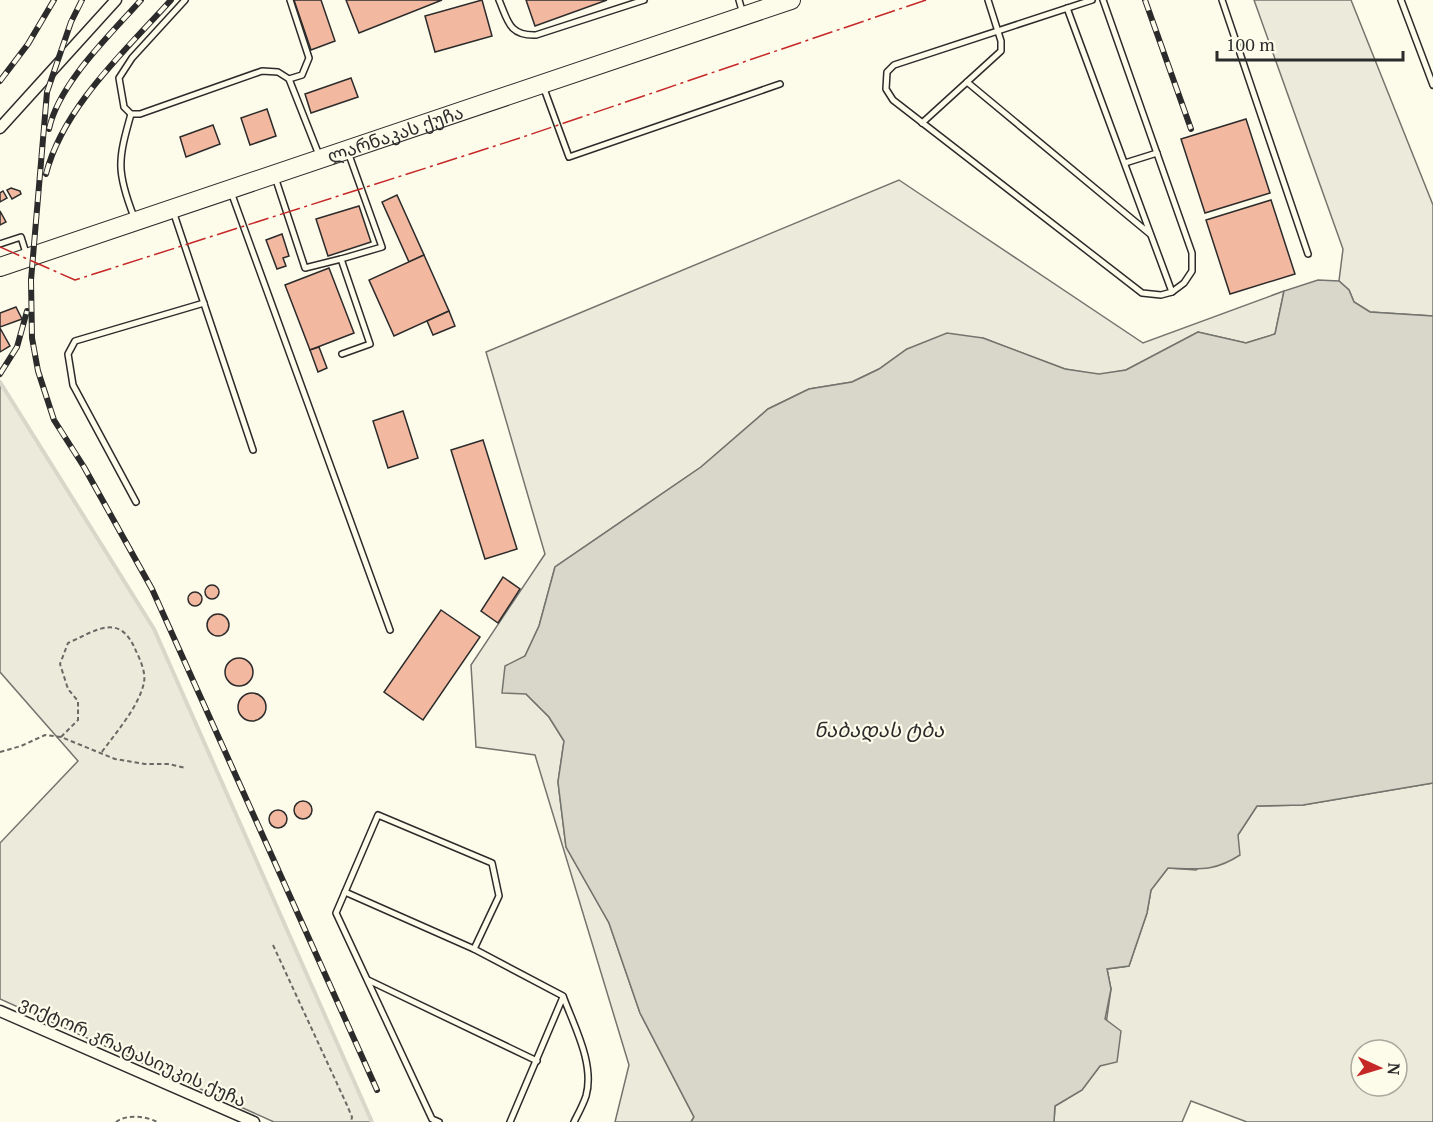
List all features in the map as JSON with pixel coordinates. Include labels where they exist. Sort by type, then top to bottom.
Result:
[{"type":"highway","name":"ლარნაკას ქუჩა","points":[[0,267],[542,84],[741,8],[782,1]]},
{"type":"street","points":[[0,128],[116,0]]},
{"type":"street","name":"ვიქტორ კრატასიუკის ქუჩა","points":[[0,1011],[254,1122]]},
{"type":"lane","points":[[185,0],[132,58],[119,78],[124,107],[131,114],[140,114],[262,71],[278,72],[289,79],[321,159]]},
{"type":"lane","points":[[289,79],[302,75],[309,58],[290,0]]},
{"type":"lane","points":[[499,0],[511,27],[525,35],[536,35],[644,0]]},
{"type":"lane","points":[[922,123],[1001,51],[988,0]]},
{"type":"lane","points":[[1092,0],[894,65],[887,72],[886,89],[893,100],[922,123],[1142,292],[1161,295],[1172,292],[1184,283],[1192,271],[1192,253],[1104,0]]},
{"type":"lane","points":[[1222,0],[1308,254]]},
{"type":"lane","points":[[1401,0],[1433,85]]},
{"type":"lane","points":[[1067,8],[1172,292]]},
{"type":"lane","points":[[967,82],[1151,236]]},
{"type":"lane","points":[[542,84],[569,157],[780,84]]},
{"type":"lane","points":[[131,114],[120,153],[121,176],[136,222]]},
{"type":"lane","points":[[275,175],[305,268],[382,247],[348,150]]},
{"type":"lane","points":[[1125,164],[1157,153]]},
{"type":"lane","points":[[230,190],[390,630]]},
{"type":"lane","points":[[172,209],[253,450]]},
{"type":"lane","points":[[0,244],[21,237],[28,258]]},
{"type":"lane","points":[[341,259],[370,344],[342,354]]},
{"type":"lane","points":[[136,502],[73,385],[68,354],[75,341],[204,303]]},
{"type":"lane","points":[[438,1122],[432,1119],[336,913],[378,814],[492,863],[500,896],[474,949]]},
{"type":"lane","points":[[345,892],[474,949],[563,996],[583,1050],[587,1072],[586,1095],[574,1122]]},
{"type":"lane","points":[[367,979],[537,1061]]},
{"type":"lane","points":[[510,1122],[563,996]]},
{"type":"path","points":[[62,737],[78,720],[78,701],[68,689],[60,664],[68,643],[94,632],[112,627],[121,628],[132,639],[145,680],[138,698],[101,753]]},
{"type":"path","points":[[0,752],[21,746],[45,735],[62,737],[115,759],[186,768]]},
{"type":"path","points":[[273,945],[346,1103],[352,1117],[351,1122]]},
{"type":"path","points":[[116,1122],[120,1119],[137,1117],[157,1122]]},
{"type":"shaded area","points":[[1254,0],[1351,0],[1433,205],[1433,316],[1370,312],[1354,302],[1349,290],[1339,281],[1343,249]]},
{"type":"shaded area","points":[[899,180],[1143,343],[1284,291],[1275,334],[1246,343],[1198,332],[1126,370],[1099,375],[1065,369],[983,338],[907,349],[879,369],[852,382],[809,389],[768,409],[701,467],[555,567],[539,626],[525,656],[526,694],[549,717],[564,741],[558,782],[566,847],[609,923],[640,1013],[694,1117],[691,1122],[615,1122],[629,1065],[535,755],[476,747],[471,665],[545,554],[486,352]]},
{"type":"shaded area","points":[[0,382],[154,629],[372,1122],[274,1122],[0,999],[0,843],[78,761],[0,672]]},
{"type":"shaded area","points":[[1433,783],[1433,1122],[1247,1122],[1191,1101],[1182,1122],[1054,1122],[1055,1106],[1082,1090],[1100,1066],[1111,989],[1107,969],[1129,966],[1147,913],[1151,890],[1168,868],[1196,870],[1238,835],[1257,806],[1303,805]]},
{"type":"water","name":"ნაბადას ტბა","points":[[1318,280],[1339,281],[1349,290],[1354,302],[1370,312],[1433,316],[1433,783],[1303,805],[1257,806],[1238,835],[1240,855],[1214,867],[1168,868],[1151,890],[1147,913],[1129,966],[1107,969],[1111,989],[1105,1019],[1121,1031],[1117,1062],[1100,1066],[1082,1090],[1055,1106],[1054,1122],[691,1122],[694,1117],[640,1013],[609,923],[566,847],[558,782],[564,741],[549,717],[526,694],[502,693],[505,666],[525,656],[539,626],[555,567],[701,467],[768,409],[809,389],[852,382],[879,369],[907,349],[947,333],[983,338],[1065,369],[1099,374],[1126,370],[1198,332],[1246,343],[1275,334],[1284,291]]},
{"type":"building","points":[[294,0],[321,0],[335,41],[311,50]]},
{"type":"building","points":[[346,0],[442,0],[359,33]]},
{"type":"building","points":[[482,0],[492,36],[435,52],[425,16]]},
{"type":"building","points":[[526,0],[607,0],[535,26]]},
{"type":"building","points":[[351,78],[358,97],[311,113],[305,94]]},
{"type":"building","points":[[267,109],[276,136],[250,145],[241,118]]},
{"type":"building","points":[[1246,119],[1270,193],[1205,213],[1181,139]]},
{"type":"building","points":[[213,125],[220,144],[186,157],[180,137]]},
{"type":"building","points":[[11,188],[20,191],[21,194],[12,199],[7,190]]},
{"type":"building","points":[[3,191],[7,198],[0,202],[0,193]]},
{"type":"building","points":[[397,195],[424,255],[409,262],[382,202]]},
{"type":"building","points":[[1271,200],[1295,274],[1230,294],[1206,220]]},
{"type":"building","points":[[359,206],[371,242],[328,256],[316,219]]},
{"type":"building","points":[[0,211],[6,222],[0,225]]},
{"type":"building","points":[[282,234],[289,256],[283,258],[286,266],[277,269],[266,240]]},
{"type":"building","points":[[424,255],[449,311],[394,336],[369,280]]},
{"type":"building","points":[[329,268],[354,333],[310,350],[285,285]]},
{"type":"building","points":[[16,307],[22,319],[0,327],[0,313]]},
{"type":"building","points":[[449,311],[455,326],[433,335],[427,321]]},
{"type":"building","points":[[0,328],[10,346],[0,352]]},
{"type":"building","points":[[319,347],[327,368],[318,372],[310,350]]},
{"type":"building","points":[[403,411],[418,458],[388,468],[373,421]]},
{"type":"building","points":[[483,440],[517,549],[485,559],[451,450]]},
{"type":"building","points":[[503,577],[520,589],[498,623],[481,611]]},
{"type":"building","points":[[212,585],[217,587],[219,592],[217,597],[212,599],[207,597],[205,592],[207,587]]},
{"type":"building","points":[[195,592],[200,594],[202,599],[200,604],[195,606],[190,604],[188,599],[190,594]]},
{"type":"building","points":[[441,610],[480,637],[423,720],[384,692]]},
{"type":"building","points":[[218,614],[226,617],[229,625],[226,633],[218,636],[210,633],[207,625],[210,617]]},
{"type":"building","points":[[239,658],[249,662],[253,672],[249,682],[239,686],[229,682],[225,672],[229,662]]},
{"type":"building","points":[[252,693],[262,697],[266,707],[262,717],[252,721],[242,717],[238,707],[242,697]]},
{"type":"building","points":[[303,801],[309,804],[312,810],[309,816],[303,819],[297,816],[294,810],[297,804]]},
{"type":"building","points":[[278,810],[284,813],[287,819],[284,825],[278,828],[272,825],[269,819],[272,813]]},
{"type":"waterway","points":[[0,382],[154,629],[372,1122]]},
{"type":"railway","points":[[0,81],[28,44],[54,0]]},
{"type":"railway","points":[[82,0],[71,22],[47,92],[31,280],[32,338],[38,371],[54,420],[84,467],[152,589],[377,1090]]},
{"type":"railway","points":[[49,129],[63,94],[74,77],[141,0]]},
{"type":"railway","points":[[46,174],[54,149],[81,103],[116,59],[171,0]]},
{"type":"railway","points":[[1145,0],[1191,129]]},
{"type":"railway","points":[[0,374],[17,347],[27,311]]},
{"type":"power","points":[[0,247],[75,280],[520,138],[926,0]]}]
